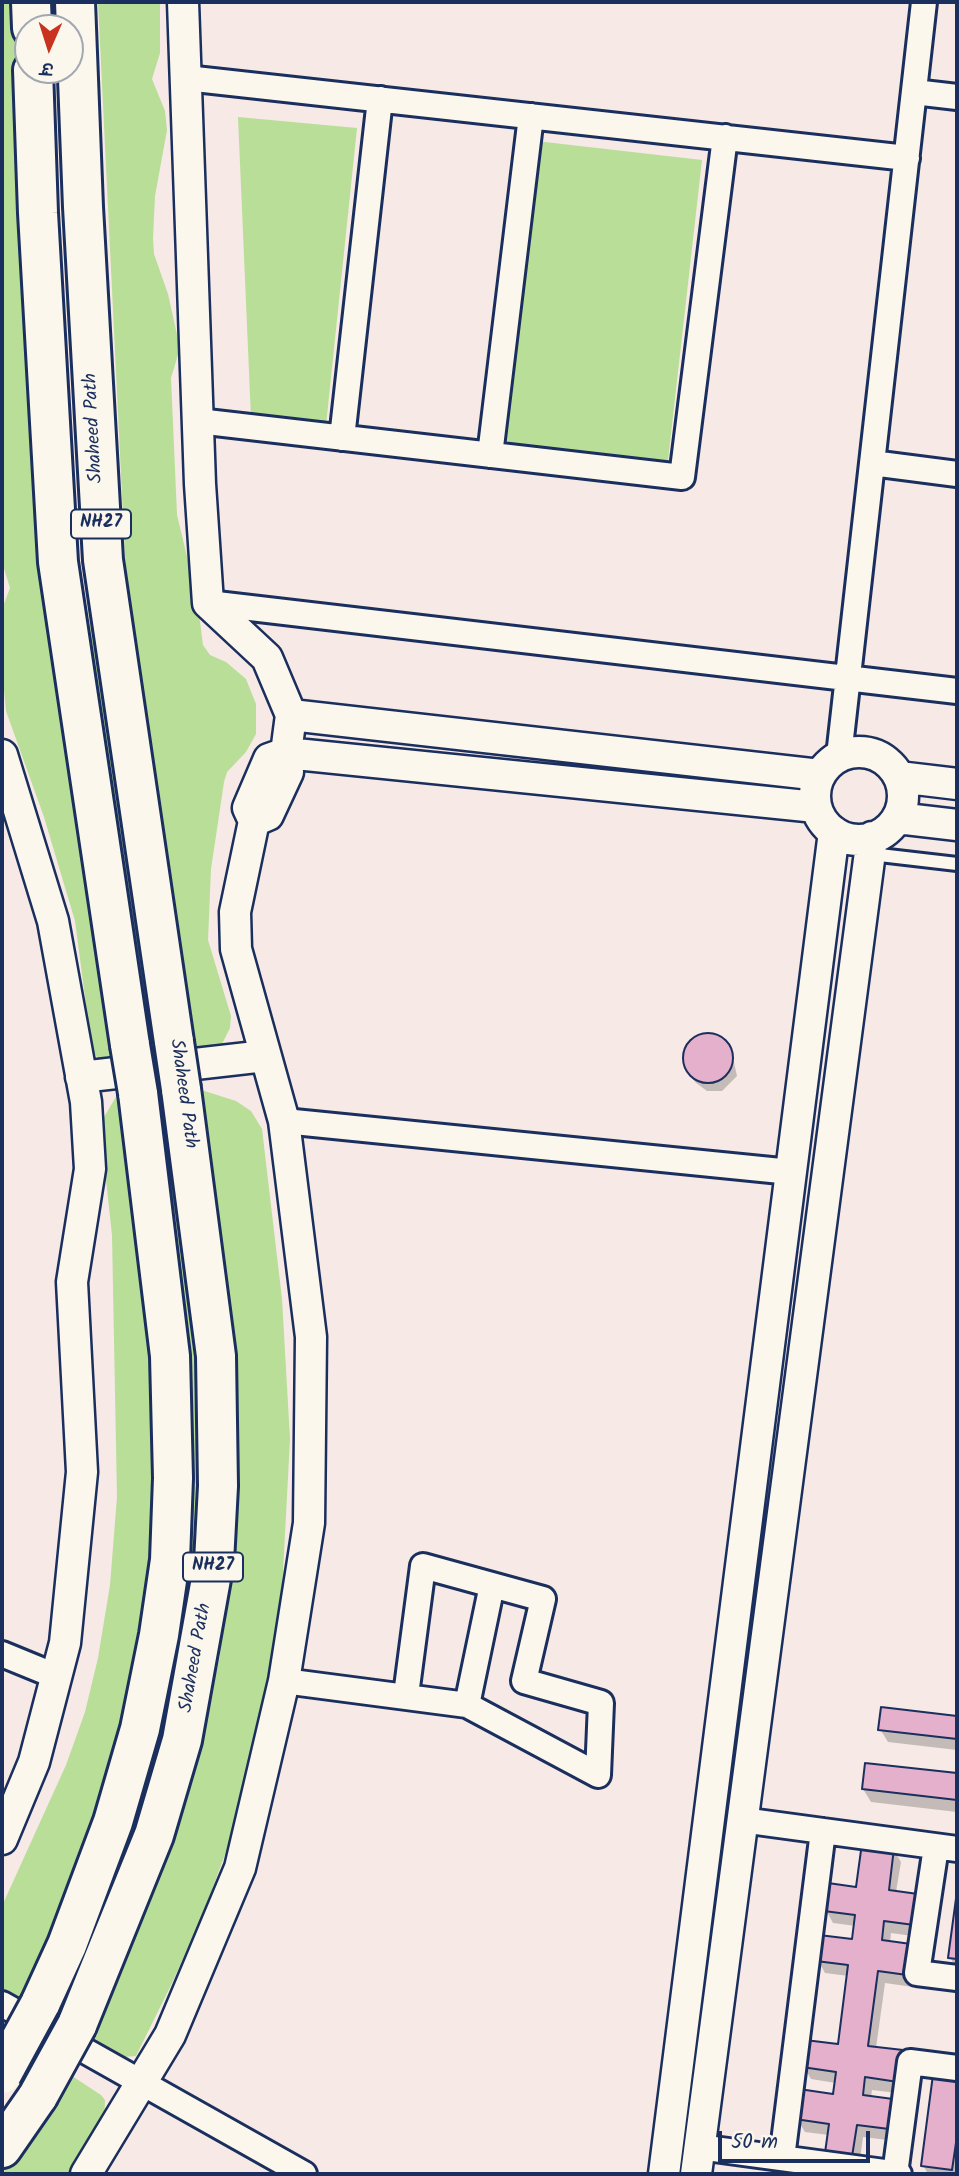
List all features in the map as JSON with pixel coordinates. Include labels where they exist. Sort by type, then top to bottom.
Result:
[{"type":"highway","name":"Shaheed Path","points":[[2,2148],[38,2096],[77,2025],[155,1835],[179,1752],[214,1562],[218,1474],[216,1356],[181,1089],[103,561],[83,207],[75,2]]},
{"type":"highway","name":"NH27","points":[[2,2074],[40,2004],[67,1945],[113,1822],[140,1729],[159,1635],[170,1560],[173,1478],[170,1356],[162,1268],[58,562],[38,213],[33,84]]},
{"type":"street","points":[[86,2174],[170,2035],[240,1867],[284,1681],[309,1523],[311,1350],[284,1121],[236,949],[235,912],[254,821],[268,815],[288,772],[286,753],[291,715],[267,658],[208,603],[198,421],[183,2]]},
{"type":"street","points":[[830,765],[848,679],[924,2]]},
{"type":"street","points":[[186,78],[907,158]]},
{"type":"street","points":[[914,92],[957,97]]},
{"type":"street","points":[[342,438],[380,99]]},
{"type":"street","points":[[490,455],[531,116]]},
{"type":"street","points":[[198,421],[682,477],[725,137]]},
{"type":"street","points":[[872,463],[957,474]]},
{"type":"street","points":[[208,603],[957,691]]},
{"type":"street","points":[[291,715],[830,765]]},
{"type":"street","points":[[871,846],[834,832],[818,815],[816,807],[816,781],[830,765],[854,752],[874,754],[887,762],[899,777],[903,792],[893,825],[871,846],[697,2161],[782,2158],[897,2174],[910,2062],[957,2068]]},
{"type":"street","points":[[286,753],[816,807]]},
{"type":"street","points":[[2,755],[53,921],[81,1077],[90,1169],[72,1282],[82,1472],[65,1643],[34,1762],[2,1839]]},
{"type":"street","points":[[899,777],[957,784]]},
{"type":"street","points":[[897,818],[957,825]]},
{"type":"street","points":[[664,2174],[834,832]]},
{"type":"street","points":[[81,1077],[265,1056]]},
{"type":"street","points":[[284,1121],[791,1172]]},
{"type":"street","points":[[284,1681],[467,1705],[598,1775],[601,1703],[524,1681],[543,1599],[423,1566],[406,1695]]},
{"type":"street","points":[[467,1705],[492,1585]]},
{"type":"street","points":[[2,1654],[58,1677]]},
{"type":"street","points":[[742,1820],[947,1848],[917,1973],[957,1978]]},
{"type":"street","points":[[782,2158],[823,1831]]},
{"type":"street","points":[[2,2004],[304,2174]]},
{"type":"lane","points":[[871,846],[957,864]]},
{"type":"green space","points":[[2,2],[28,2],[28,14],[14,14],[14,84],[29,84],[117,1069],[102,1064],[92,1050],[75,921],[44,817],[6,711],[2,609],[10,588],[2,562]]},
{"type":"green space","points":[[55,2],[70,2],[71,14],[55,14]]},
{"type":"green space","points":[[98,2],[160,2],[160,53],[152,79],[165,111],[167,130],[155,196],[153,238],[154,254],[168,294],[180,348],[171,378],[177,515],[197,598],[203,645],[210,655],[226,662],[246,679],[256,704],[256,734],[246,752],[227,772],[224,782],[211,869],[208,940],[231,1016],[230,1028],[220,1048],[192,1061],[147,778],[125,557]]},
{"type":"green space","points":[[58,84],[74,84],[79,181],[206,1345],[203,1511],[164,1754],[64,2020],[50,2014],[184,1544],[84,569],[66,298]]},
{"type":"green space","points":[[238,117],[357,128],[326,425],[251,418]]},
{"type":"green space","points":[[536,141],[702,160],[667,469],[497,448]]},
{"type":"green space","points":[[195,1088],[236,1101],[251,1111],[262,1129],[282,1299],[290,1439],[281,1610],[274,1665],[245,1800],[206,1906],[173,1981],[136,2056],[124,2057],[83,2047],[202,1735],[220,1656],[223,1608]]},
{"type":"green space","points":[[117,1095],[143,1261],[153,1369],[155,1502],[146,1593],[123,1729],[84,1871],[19,2005],[2,1995],[2,1906],[66,1765],[85,1712],[98,1658],[110,1585],[117,1497],[112,1235],[100,1124]]},
{"type":"green space","points":[[69,2074],[105,2100],[104,2124],[69,2174],[2,2174]]},
{"type":"building","points":[[708,1033],[726,1040],[733,1058],[726,1076],[708,1083],[690,1076],[683,1058],[690,1040]]},
{"type":"building","points":[[881,1707],[957,1716],[957,1739],[878,1730]]},
{"type":"building","points":[[865,1763],[957,1773],[957,1800],[862,1789]]},
{"type":"building","points":[[862,1843],[894,1848],[889,1890],[918,1894],[914,1925],[884,1921],[882,1940],[911,1944],[907,1975],[878,1971],[868,2046],[903,2050],[898,2082],[865,2077],[863,2095],[893,2099],[889,2129],[857,2125],[851,2163],[824,2160],[829,2124],[795,2119],[799,2089],[833,2094],[836,2072],[802,2067],[805,2040],[838,2044],[848,1965],[816,1961],[819,1935],[852,1939],[855,1915],[824,1911],[828,1883],[856,1887]]},
{"type":"building","points":[[957,1891],[957,1959],[948,1958]]},
{"type":"building","points":[[934,2067],[957,2070],[957,2136],[952,2170],[921,2166]]}]
